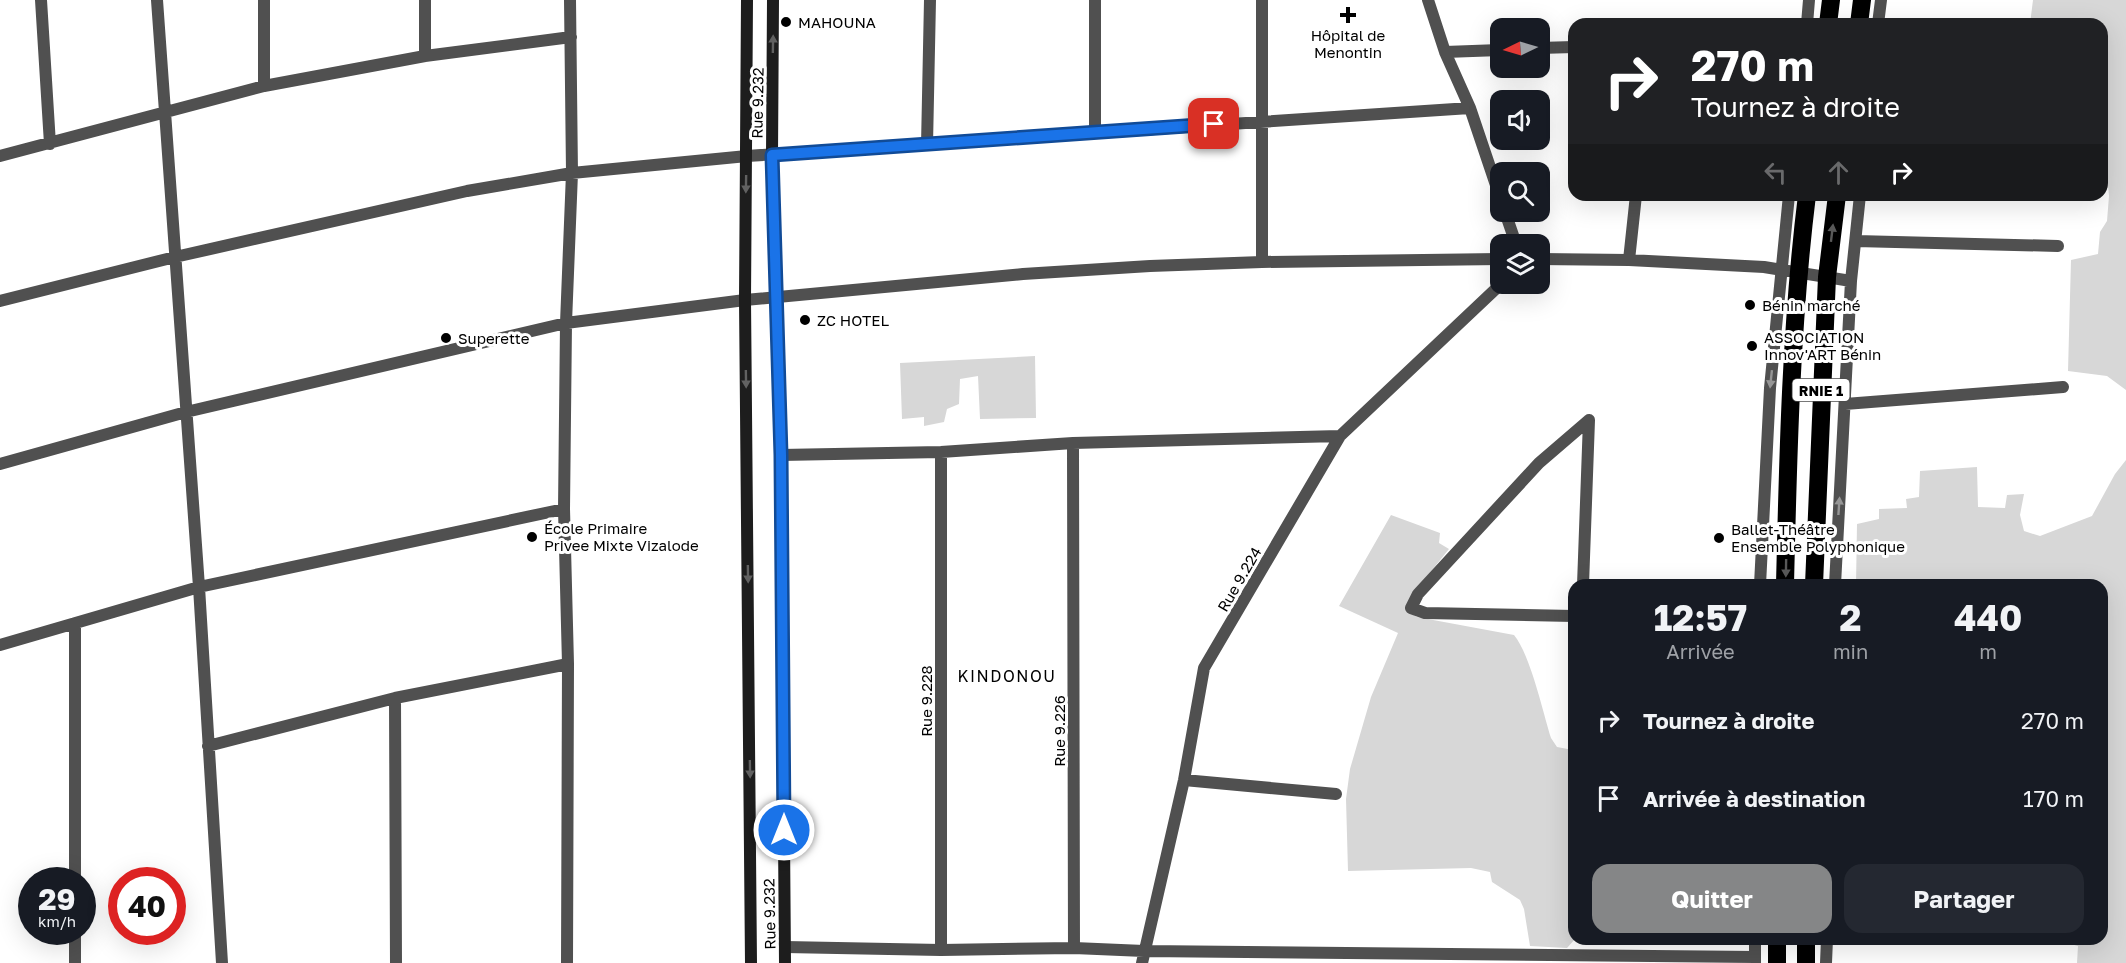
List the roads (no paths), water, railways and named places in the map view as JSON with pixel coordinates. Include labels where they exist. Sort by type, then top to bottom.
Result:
[{"type":"highway","points":[[1829,18],[1831,0]]},
{"type":"highway","points":[[1860,18],[1862,0]]},
{"type":"highway","name":"RNIE 1","points":[[1785,579],[1793,327],[1790,270],[1806,201]]},
{"type":"highway","name":"RNIE 1","points":[[1814,579],[1827,277],[1836,201]]},
{"type":"highway","points":[[1777,945],[1777,963]]},
{"type":"highway","points":[[1806,945],[1806,963]]},
{"type":"street","points":[[41,0],[50,144]]},
{"type":"street","points":[[157,0],[222,963]]},
{"type":"street","points":[[264,0],[264,86]]},
{"type":"street","points":[[424,0],[425,56]]},
{"type":"street","points":[[567,963],[568,664],[564,509],[566,323],[572,173],[570,0]]},
{"type":"street","name":"Rue 9.232","points":[[747,0],[745,300],[751,963]]},
{"type":"street","name":"Rue 9.232","points":[[773,0],[772,155],[781,455],[785,963]]},
{"type":"street","points":[[927,145],[930,0]]},
{"type":"street","points":[[1095,0],[1095,132]]},
{"type":"street","points":[[1262,0],[1262,262]]},
{"type":"street","points":[[1428,0],[1445,52],[1470,108],[1490,167]]},
{"type":"street","points":[[1808,18],[1809,0]]},
{"type":"street","points":[[1879,18],[1881,0]]},
{"type":"street","points":[[0,156],[264,86],[425,56],[571,37]]},
{"type":"street","points":[[1550,48],[1568,47]]},
{"type":"street","points":[[1445,52],[1490,50]]},
{"type":"street","points":[[0,301],[175,257],[467,191],[572,173],[747,156],[1470,108]]},
{"type":"street","points":[[1629,260],[1635,201]]},
{"type":"street","points":[[1760,579],[1770,388],[1790,270],[1789,201]]},
{"type":"street","points":[[1835,579],[1851,281],[1859,201]]},
{"type":"street","points":[[1856,241],[2058,246]]},
{"type":"street","points":[[0,464],[186,412],[566,323],[745,300],[1023,274],[1262,262],[1490,259]]},
{"type":"street","points":[[1550,259],[1629,260],[1790,270],[1851,281]]},
{"type":"street","name":"Rue 9.224","points":[[1143,957],[1184,780],[1204,668],[1340,436],[1490,294]]},
{"type":"street","points":[[1845,404],[2063,387]]},
{"type":"street","points":[[1568,616],[1425,613],[1411,608],[1418,594],[1539,463],[1589,420],[1583,579]]},
{"type":"street","points":[[781,455],[940,452],[1073,443],[1340,436]]},
{"type":"street","name":"Rue 9.226","points":[[1073,443],[1074,948]]},
{"type":"street","name":"Rue 9.228","points":[[940,452],[940,950]]},
{"type":"street","points":[[0,645],[198,587],[564,509]]},
{"type":"street","points":[[75,623],[75,867]]},
{"type":"street","points":[[208,746],[395,698],[568,664]]},
{"type":"street","points":[[395,698],[396,963]]},
{"type":"street","points":[[1184,780],[1336,794]]},
{"type":"street","points":[[75,945],[75,963]]},
{"type":"street","points":[[1826,963],[1827,945]]},
{"type":"street","points":[[784,948],[940,950],[1074,948],[1143,957],[1755,960]]},
{"type":"place","name":"Hôpital de Menontin","points":[[1348,15]]},
{"type":"place","name":"MAHOUNA","points":[[786,22]]},
{"type":"place","name":"Bénin marché","points":[[1750,305]]},
{"type":"place","name":"ZC HOTEL","points":[[805,320]]},
{"type":"place","name":"Superette","points":[[446,338]]},
{"type":"place","name":"ASSOCIATION Innov'ART Bénin","points":[[1752,346]]},
{"type":"place","name":"École Primaire Privee Mixte Vizalode","points":[[532,537]]},
{"type":"place","name":"Ballet-Théâtre Ensemble Polyphonique","points":[[1719,538]]},
{"type":"district","name":"KINDONOU","points":[[1007,676]]}]
